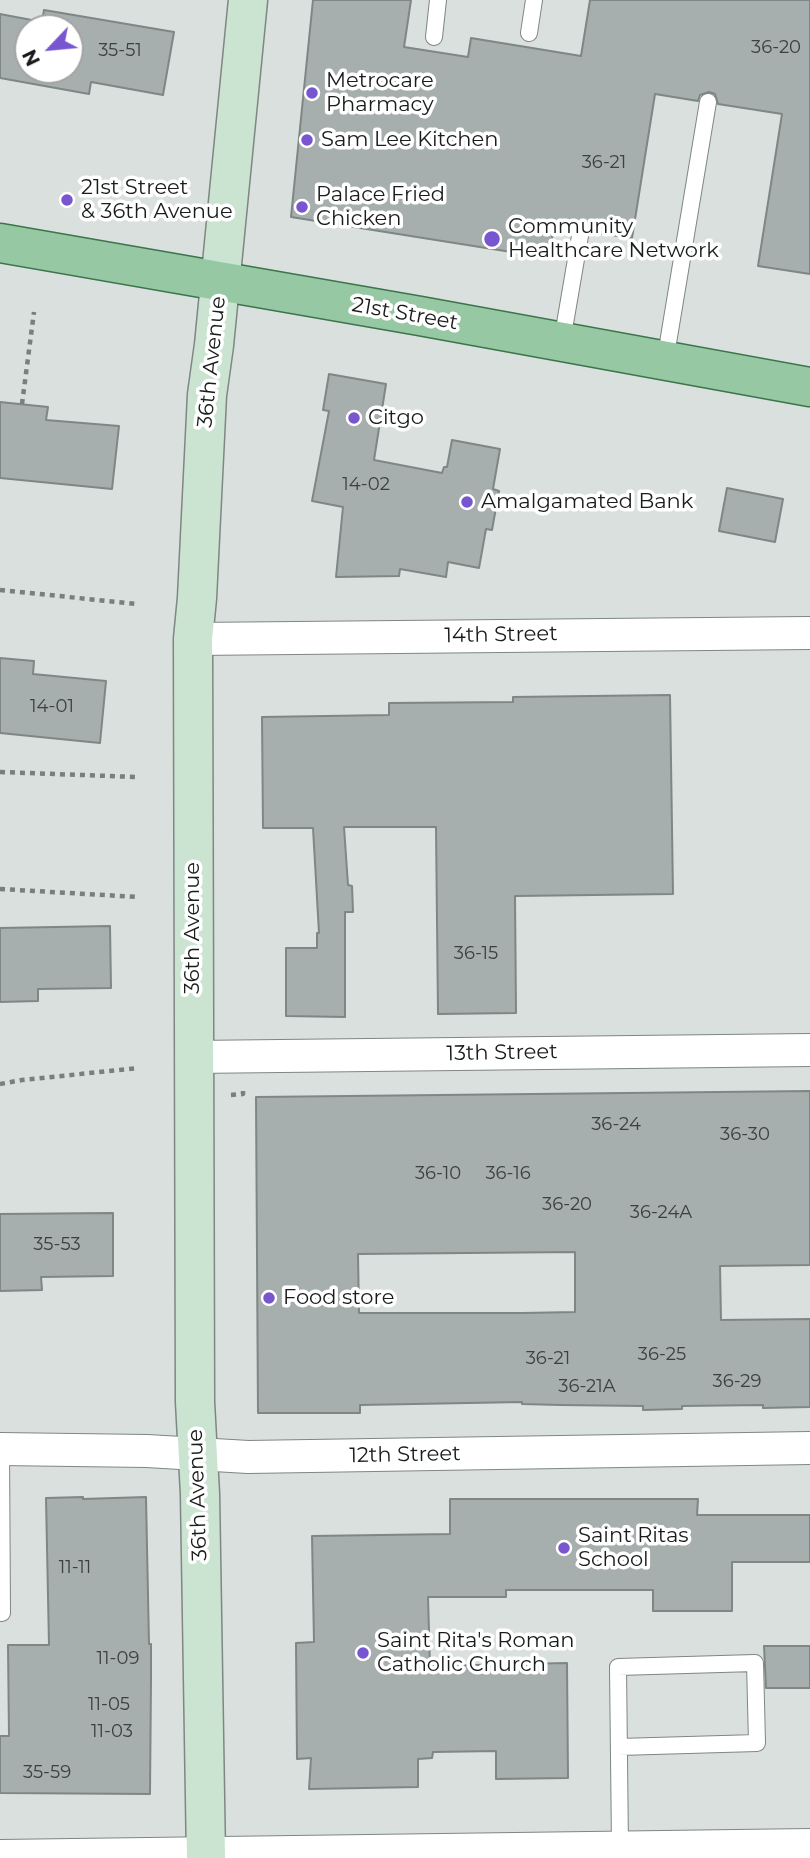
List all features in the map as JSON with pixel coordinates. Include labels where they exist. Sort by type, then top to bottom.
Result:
[{"type":"main road","name":"36th Avenue","points":[[206,1856],[195,1388],[193,639],[207,395],[248,0]]},
{"type":"main road","name":"21st Street","points":[[0,243],[810,387]]},
{"type":"street","name":"14th Street","points":[[193,639],[810,633]]},
{"type":"street","name":"13th Street","points":[[193,1057],[810,1050]]},
{"type":"street","name":"12th Street","points":[[0,1450],[147,1451],[248,1457],[810,1448]]},
{"type":"street","points":[[0,1856],[206,1856],[810,1845]]},
{"type":"lane","points":[[434,37],[438,0]]},
{"type":"lane","points":[[529,33],[534,0]]},
{"type":"lane","points":[[665,361],[708,102]]},
{"type":"lane","points":[[562,342],[581,230]]},
{"type":"lane","points":[[0,1450],[2,1613]]},
{"type":"lane","points":[[619,1746],[757,1743],[755,1663],[618,1667],[620,1847]]},
{"type":"path","points":[[22,404],[34,312]]},
{"type":"path","points":[[0,590],[137,604]]},
{"type":"path","points":[[0,772],[136,777]]},
{"type":"path","points":[[0,889],[138,897]]},
{"type":"path","points":[[0,1084],[139,1068]]},
{"type":"building","points":[[313,0],[411,0],[404,47],[468,57],[471,38],[581,56],[590,0],[810,0],[810,274],[758,266],[782,114],[718,104],[715,94],[709,92],[700,95],[698,101],[655,94],[632,238],[591,232],[588,222],[582,220],[573,223],[571,228],[554,226],[549,258],[291,217]]},
{"type":"building","points":[[44,10],[68,14],[43,14]]},
{"type":"building","points":[[0,14],[14,17],[14,81],[0,78]]},
{"type":"building","points":[[84,17],[174,32],[163,95],[91,82],[89,94],[33,84],[84,84]]},
{"type":"building","points":[[329,374],[386,384],[374,460],[442,473],[444,467],[447,467],[452,440],[500,449],[493,489],[499,491],[492,530],[486,529],[479,568],[448,562],[446,577],[400,569],[399,576],[336,577],[343,507],[312,501],[329,411],[323,410]]},
{"type":"building","points":[[0,402],[48,407],[46,420],[119,426],[112,489],[0,478]]},
{"type":"building","points":[[727,488],[783,499],[775,542],[719,531]]},
{"type":"building","points":[[0,658],[34,661],[33,674],[106,681],[100,743],[0,733]]},
{"type":"building","points":[[670,695],[673,894],[515,896],[516,1013],[438,1014],[436,827],[344,827],[348,885],[352,886],[353,912],[345,912],[345,1017],[286,1016],[286,948],[317,948],[319,933],[313,828],[263,828],[262,717],[389,715],[389,703],[513,702],[513,697]]},
{"type":"building","points":[[110,926],[111,988],[38,989],[38,1001],[0,1002],[0,928]]},
{"type":"building","points":[[810,1091],[810,1265],[720,1266],[721,1320],[810,1319],[810,1407],[682,1406],[682,1409],[643,1410],[643,1406],[522,1402],[360,1405],[360,1413],[258,1413],[256,1097]],"holes":[[[575,1252],[575,1312],[359,1313],[358,1254]]]},
{"type":"building","points":[[113,1213],[113,1276],[41,1277],[42,1290],[0,1291],[0,1214]]},
{"type":"building","points":[[146,1497],[151,1644],[150,1794],[0,1793],[0,1736],[9,1736],[8,1645],[49,1645],[46,1498]]},
{"type":"building","points":[[450,1499],[698,1499],[697,1515],[810,1515],[810,1562],[732,1562],[732,1611],[653,1611],[653,1590],[506,1590],[506,1597],[428,1597],[430,1666],[567,1663],[568,1778],[496,1779],[496,1751],[433,1752],[432,1758],[418,1759],[418,1787],[309,1789],[311,1758],[297,1759],[296,1643],[314,1642],[312,1536],[450,1534]]},
{"type":"building","points":[[764,1646],[810,1646],[810,1688],[766,1688]]},
{"type":"place","name":"Metrocare Pharmacy","points":[[312,93]]},
{"type":"place","name":"Sam Lee Kitchen","points":[[307,140]]},
{"type":"place","name":"21st Street & 36th Avenue","points":[[67,200]]},
{"type":"place","name":"Palace Fried Chicken","points":[[302,207]]},
{"type":"place","name":"Community Healthcare Network","points":[[492,239]]},
{"type":"place","name":"Citgo","points":[[354,418]]},
{"type":"place","name":"Amalgamated Bank","points":[[467,502]]},
{"type":"place","name":"Food store","points":[[269,1298]]},
{"type":"place","name":"Saint Ritas School","points":[[564,1548]]},
{"type":"place","name":"Saint Rita's Roman Catholic Church","points":[[363,1653]]}]
